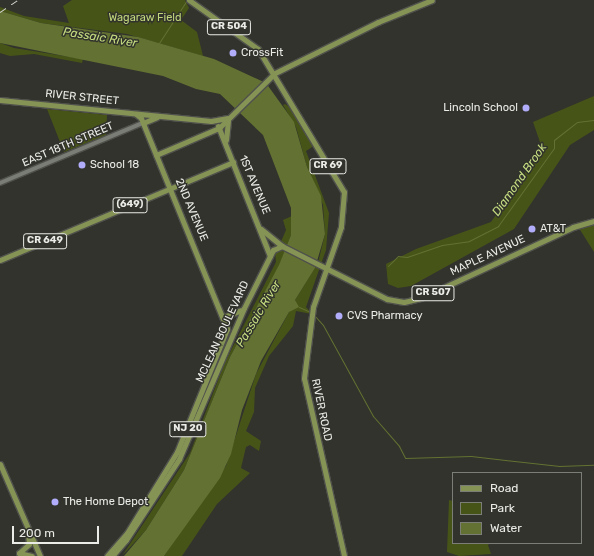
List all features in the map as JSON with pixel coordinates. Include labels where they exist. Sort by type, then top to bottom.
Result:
[{"type":"main road","name":"CR 504","points":[[189,0],[252,43],[275,73]]},
{"type":"main road","points":[[156,155],[219,128],[275,73],[378,22],[432,0]]},
{"type":"main road","name":"CR 69","points":[[275,73],[344,192],[343,221],[326,268]]},
{"type":"main road","name":"RIVER STREET","points":[[0,100],[211,121],[231,117]]},
{"type":"main road","name":"2ND AVENUE","points":[[136,114],[143,123],[224,317]]},
{"type":"main road","name":"RIVER STREET","points":[[143,123],[163,116]]},
{"type":"main road","points":[[228,151],[225,131],[231,117]]},
{"type":"main road","name":"1ST AVENUE","points":[[211,121],[219,128],[261,229],[269,250],[269,261]]},
{"type":"main road","name":"(649)","points":[[90,222],[233,162]]},
{"type":"main road","name":"MAPLE AVENUE","points":[[261,229],[282,246],[320,266],[387,299],[408,302],[573,227],[594,221]]},
{"type":"main road","name":"CR 649","points":[[0,260],[90,222]]},
{"type":"main road","points":[[269,261],[274,249],[282,246]]},
{"type":"main road","name":"MCLEAN BOULEVARD","points":[[110,555],[126,540],[183,451],[244,308],[269,261]]},
{"type":"main road","name":"RIVER ROAD","points":[[326,268],[312,309],[304,384],[344,556]]},
{"type":"main road","points":[[224,317],[232,316],[244,308]]},
{"type":"main road","name":"MCLEAN BOULEVARD","points":[[110,555],[127,533],[182,442],[226,336],[224,317]]},
{"type":"main road","points":[[0,464],[40,556]]},
{"type":"main road","points":[[17,555],[29,544],[27,528]]},
{"type":"main road","points":[[17,555],[35,544]]},
{"type":"main road","points":[[17,555],[32,556]]},
{"type":"street","name":"EAST 18TH STREET","points":[[0,183],[143,123]]},
{"type":"green space","name":"Wagaraw Field","points":[[72,0],[185,0],[189,8],[181,20],[197,32],[203,56],[127,34],[41,23],[0,11],[0,7],[24,16],[69,23],[63,6]]},
{"type":"green space","points":[[0,43],[14,48],[83,59],[82,63],[34,54],[10,56],[0,53]]},
{"type":"green space","points":[[594,96],[594,130],[570,145],[514,229],[411,286],[398,288],[388,284],[386,264],[416,249],[491,222],[542,148],[533,122]]},
{"type":"green space","points":[[285,104],[296,111],[315,145],[306,151],[329,213],[326,250],[306,307],[312,314],[296,311],[293,326],[269,356],[255,388],[254,412],[246,431],[261,441],[259,451],[250,445],[246,447],[241,468],[250,473],[217,504],[182,556],[164,556],[226,466],[256,374],[289,312],[296,306],[295,300],[318,263],[325,234],[323,205],[307,167],[296,127],[283,105]]},
{"type":"green space","points":[[47,109],[107,115],[106,135],[64,152]]},
{"type":"green space","points":[[292,216],[291,235],[279,266],[230,357],[184,470],[146,530],[122,556],[190,453],[225,362],[276,262],[274,242],[280,244],[286,230],[283,220]]},
{"type":"green space","points":[[594,221],[594,252],[577,225]]},
{"type":"green space","points":[[449,500],[452,501],[452,544],[489,544],[491,554],[459,556],[447,552]]},
{"type":"water","name":"Passaic River","points":[[0,11],[41,23],[138,37],[214,59],[266,83],[294,122],[307,167],[321,196],[325,234],[315,268],[295,300],[299,307],[289,312],[261,361],[242,410],[231,454],[220,478],[164,556],[124,556],[146,530],[184,470],[230,357],[279,265],[291,235],[291,208],[263,135],[220,94],[196,89],[163,76],[0,43]]},
{"type":"waterway","points":[[159,43],[187,0]]},
{"type":"waterway","name":"Diamond Brook","points":[[388,266],[398,256],[407,257],[442,245],[469,241],[498,226],[554,148],[554,140],[577,122],[594,120]]},
{"type":"waterway","points":[[299,307],[310,312]]},
{"type":"waterway","points":[[314,315],[323,325],[373,416],[399,446],[405,458],[471,456],[559,466],[594,465]]},
{"type":"railway","points":[[0,12],[18,0]]},
{"type":"place","name":"CrossFit","points":[[233,53]]},
{"type":"place","name":"Lincoln School","points":[[526,108]]},
{"type":"place","name":"School 18","points":[[82,165]]},
{"type":"place","name":"AT&T","points":[[532,229]]},
{"type":"place","name":"CVS Pharmacy","points":[[339,316]]},
{"type":"place","name":"The Home Depot","points":[[55,502]]}]
